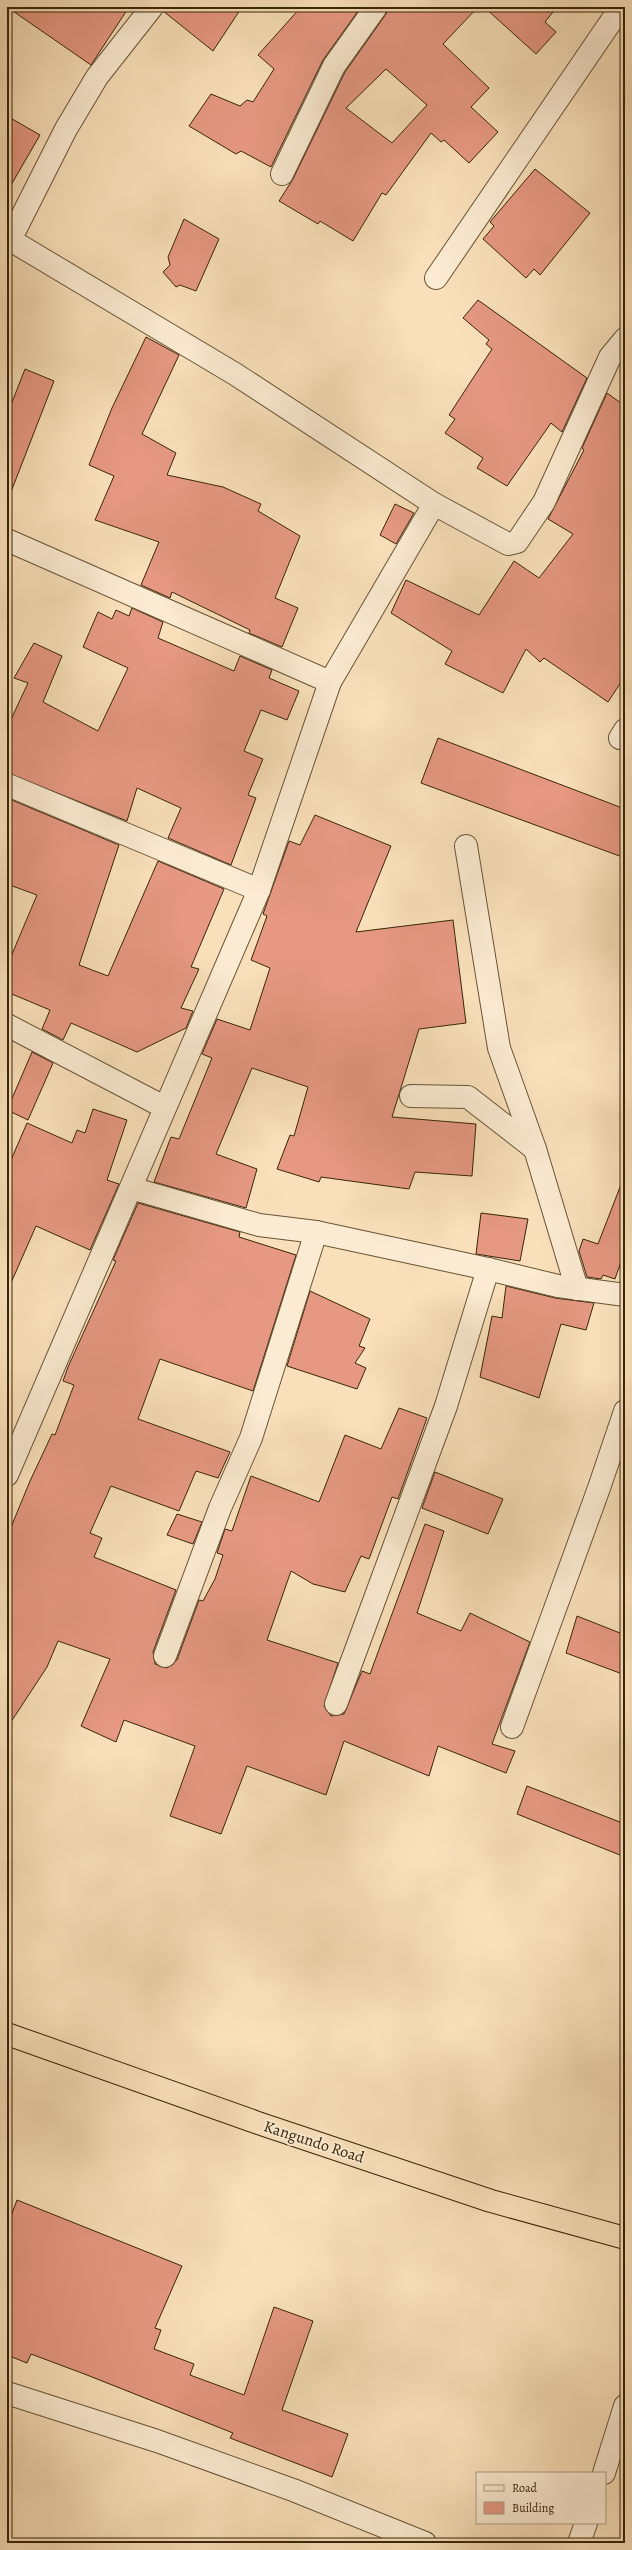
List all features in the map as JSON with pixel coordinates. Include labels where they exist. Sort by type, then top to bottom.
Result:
[{"type":"highway","name":"Kangundo Road","points":[[7,2034],[258,2123],[491,2201],[625,2238]]},
{"type":"street","points":[[152,7],[97,77],[66,129],[9,238],[235,374],[434,504],[508,544],[517,542],[544,502],[610,358],[625,339]]},
{"type":"street","points":[[282,174],[334,66],[376,7]]},
{"type":"street","points":[[436,278],[622,7]]},
{"type":"street","points":[[7,1475],[131,1188],[145,1159],[164,1107],[259,890],[330,682],[434,504]]},
{"type":"street","points":[[7,540],[330,682]]},
{"type":"street","points":[[8,785],[259,890]]},
{"type":"street","points":[[466,846],[499,1048],[535,1149],[577,1289]]},
{"type":"street","points":[[7,1025],[164,1107]]},
{"type":"street","points":[[411,1096],[468,1097],[535,1149]]},
{"type":"street","points":[[131,1188],[259,1225],[316,1232],[488,1269],[558,1286],[625,1295]]},
{"type":"street","points":[[165,1656],[220,1508],[251,1438],[316,1232]]},
{"type":"street","points":[[336,1704],[446,1406],[488,1269]]},
{"type":"street","points":[[512,1727],[600,1488],[625,1411]]},
{"type":"street","points":[[7,2393],[157,2441],[293,2490],[426,2543]]},
{"type":"street","points":[[604,2472],[625,2406]]},
{"type":"street","points":[[579,2543],[586,2524]]},
{"type":"building","points":[[7,7],[129,7],[91,65]]},
{"type":"building","points":[[164,7],[242,7],[213,51],[163,11]]},
{"type":"building","points":[[301,7],[361,7],[323,60],[271,167],[241,151],[236,154],[189,126],[211,94],[240,106],[247,100],[253,102],[274,69],[258,55]]},
{"type":"building","points":[[388,7],[478,7],[443,44],[489,88],[471,107],[498,132],[469,163],[444,140],[441,142],[431,133],[386,195],[382,193],[353,241],[320,221],[318,224],[279,201],[293,179],[345,72],[386,14]],"holes":[[[386,69],[427,105],[392,143],[346,108]]]},
{"type":"building","points":[[484,7],[557,7],[545,22],[556,32],[536,54]]},
{"type":"building","points":[[7,116],[40,135],[7,192]]},
{"type":"building","points":[[535,169],[590,213],[540,275],[534,269],[526,278],[483,239],[494,226],[490,222]]},
{"type":"building","points":[[184,219],[219,239],[196,291],[180,285],[176,287],[163,272],[170,265],[168,257]]},
{"type":"building","points":[[478,300],[587,378],[562,432],[551,423],[507,486],[477,468],[483,458],[445,433],[455,419],[449,415],[492,349],[486,344],[489,340],[463,318]]},
{"type":"building","points":[[146,337],[179,355],[142,434],[176,453],[167,475],[223,487],[261,504],[258,511],[300,536],[275,598],[298,608],[282,647],[249,633],[250,630],[172,592],[170,598],[141,585],[159,542],[95,520],[114,476],[89,465],[112,408]]},
{"type":"building","points":[[25,369],[54,381],[9,497],[7,415]]},
{"type":"building","points":[[607,393],[625,406],[625,676],[608,702],[544,658],[540,662],[526,649],[503,693],[445,664],[452,651],[391,613],[406,580],[479,615],[514,561],[539,578],[573,534],[548,519],[584,450],[582,448]]},
{"type":"building","points":[[395,504],[414,513],[396,544],[380,535]]},
{"type":"building","points":[[132,608],[163,622],[158,638],[234,671],[240,656],[272,670],[269,678],[299,691],[287,720],[261,710],[244,751],[263,759],[248,795],[256,798],[231,865],[168,838],[181,808],[137,788],[127,821],[7,773],[7,728],[28,683],[14,678],[34,643],[62,656],[43,702],[98,731],[128,668],[83,647],[98,612],[112,619],[116,610],[129,616]]},
{"type":"building","points":[[438,738],[625,809],[625,858],[421,783]]},
{"type":"building","points":[[7,798],[119,845],[79,965],[108,976],[158,861],[224,889],[191,967],[199,969],[181,1008],[193,1011],[186,1028],[137,1052],[71,1023],[63,1040],[42,1029],[50,1010],[7,992],[7,966],[37,895],[7,884]]},
{"type":"building","points":[[315,815],[391,846],[356,932],[453,920],[466,1023],[419,1029],[392,1117],[476,1124],[472,1176],[415,1172],[409,1189],[321,1177],[319,1182],[277,1169],[290,1135],[294,1136],[308,1087],[252,1068],[216,1154],[257,1169],[246,1208],[154,1182],[171,1137],[179,1139],[212,1058],[202,1054],[217,1019],[250,1030],[270,968],[251,960],[267,916],[263,914],[289,841],[300,845]]},
{"type":"building","points":[[32,1052],[53,1063],[28,1120],[7,1110]]},
{"type":"building","points":[[93,1109],[127,1120],[107,1180],[119,1184],[90,1250],[36,1226],[7,1292],[7,1161],[11,1160],[27,1123],[72,1143],[77,1130],[85,1133]]},
{"type":"building","points":[[622,1182],[625,1182],[625,1250],[615,1279],[603,1275],[601,1279],[587,1277],[579,1251],[583,1239],[598,1244]]},
{"type":"building","points":[[138,1203],[240,1232],[239,1237],[296,1255],[253,1391],[160,1359],[138,1419],[230,1452],[218,1478],[196,1471],[179,1511],[111,1486],[90,1533],[102,1538],[94,1557],[176,1590],[153,1652],[155,1664],[167,1668],[177,1660],[199,1600],[203,1601],[215,1579],[223,1555],[217,1553],[225,1529],[232,1531],[251,1476],[319,1502],[345,1435],[381,1449],[399,1408],[427,1418],[398,1499],[392,1497],[369,1559],[361,1556],[345,1592],[313,1584],[291,1571],[267,1640],[338,1663],[324,1706],[331,1716],[344,1714],[362,1671],[370,1674],[425,1524],[444,1531],[417,1613],[461,1631],[470,1613],[530,1642],[492,1744],[515,1751],[506,1773],[438,1746],[429,1776],[344,1741],[326,1795],[247,1766],[221,1834],[170,1816],[195,1746],[124,1720],[116,1742],[81,1726],[110,1659],[58,1641],[47,1667],[7,1728],[7,1537],[30,1481],[52,1434],[55,1435],[74,1385],[63,1381],[68,1367],[116,1261],[113,1260]]},
{"type":"building","points":[[481,1213],[528,1219],[520,1261],[476,1254]]},
{"type":"building","points":[[506,1286],[555,1298],[594,1303],[586,1330],[561,1324],[539,1398],[480,1377],[492,1316],[502,1318]]},
{"type":"building","points":[[310,1291],[370,1319],[359,1346],[365,1348],[355,1363],[366,1368],[357,1389],[287,1366]]},
{"type":"building","points":[[435,1472],[503,1499],[488,1534],[422,1508]]},
{"type":"building","points":[[177,1514],[202,1522],[193,1544],[167,1535]]},
{"type":"building","points":[[577,1616],[625,1635],[625,1675],[566,1653]]},
{"type":"building","points":[[527,1786],[625,1824],[625,1857],[517,1814]]},
{"type":"building","points":[[17,2200],[182,2266],[155,2328],[161,2330],[154,2349],[194,2364],[190,2375],[244,2395],[274,2307],[313,2321],[282,2410],[348,2434],[332,2477],[230,2438],[233,2433],[87,2375],[31,2354],[27,2363],[7,2355],[7,2227]]}]
